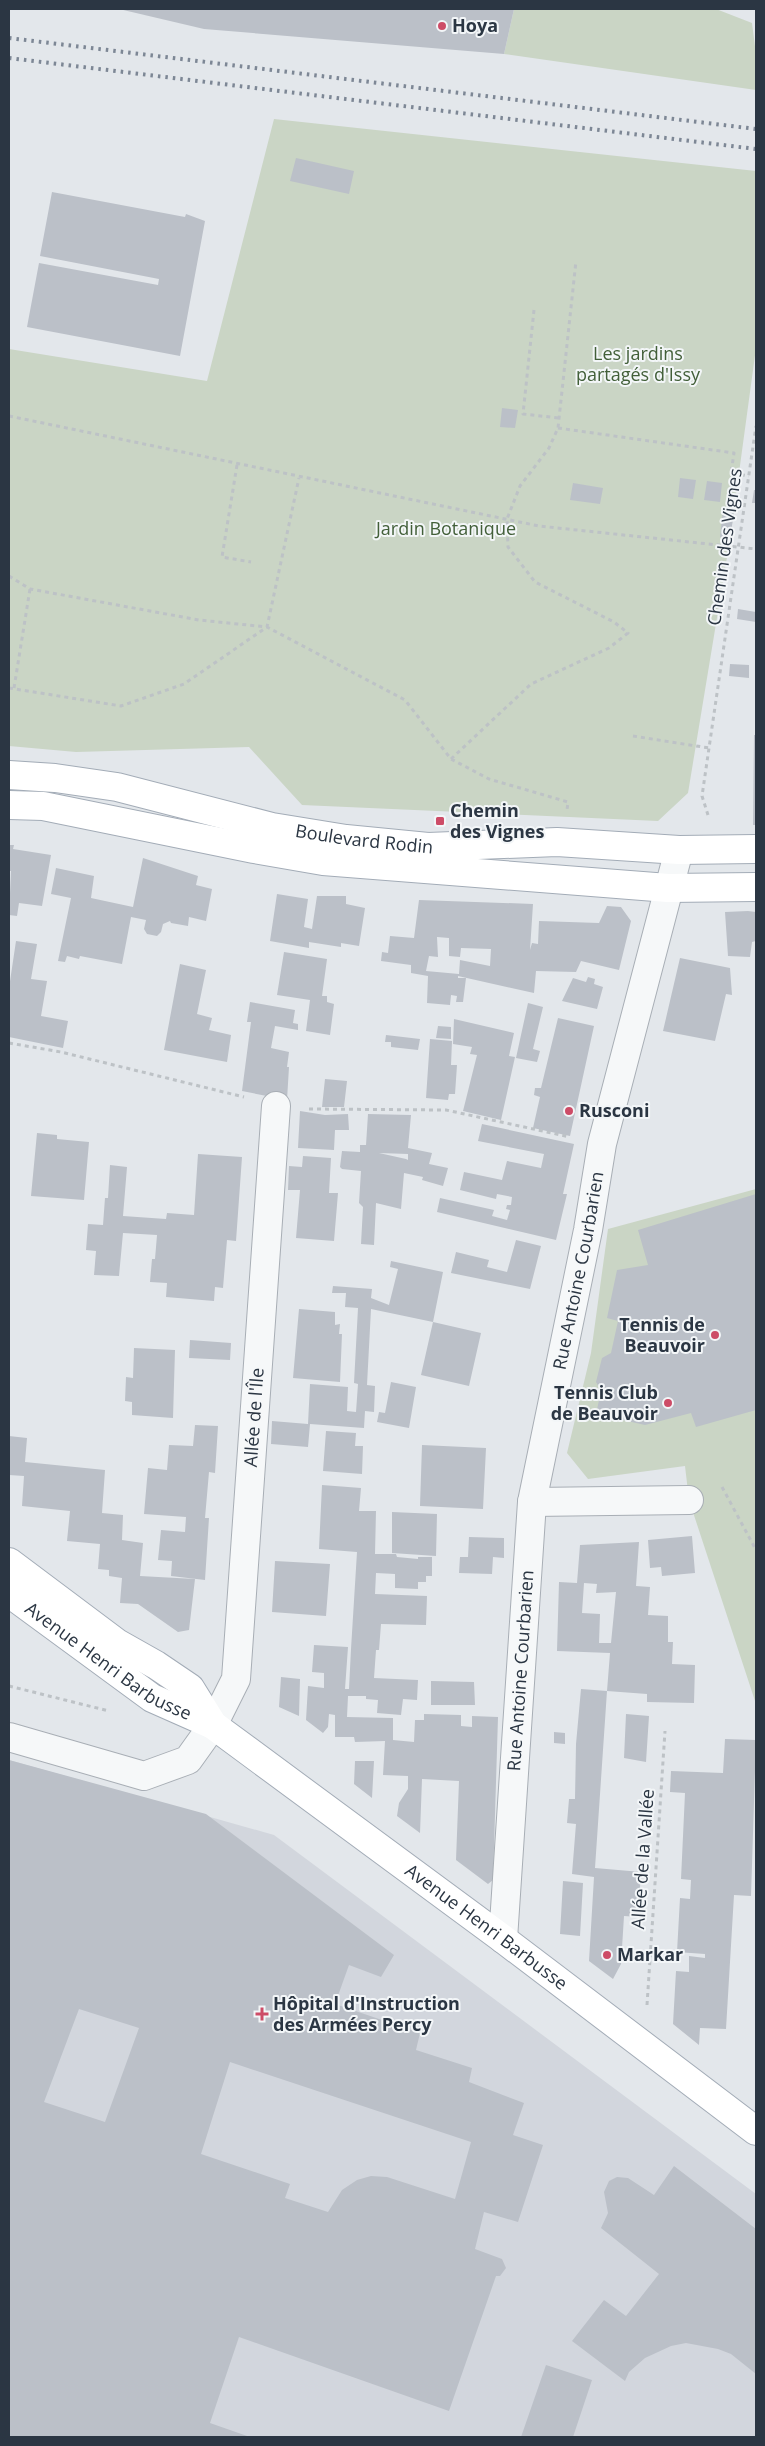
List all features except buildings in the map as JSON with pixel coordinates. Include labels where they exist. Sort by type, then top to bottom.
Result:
[{"type":"main road","name":"Boulevard Rodin","points":[[9,775],[55,778],[117,787],[263,825],[346,839],[428,847],[557,842],[678,850],[756,849]]},
{"type":"main road","name":"Boulevard Rodin","points":[[9,805],[43,806],[254,850],[323,861],[668,888],[756,887]]},
{"type":"main road","name":"Avenue Henri Barbusse","points":[[9,1562],[117,1643],[156,1665],[190,1688],[213,1725]]},
{"type":"main road","name":"Avenue Henri Barbusse","points":[[9,1593],[152,1698],[213,1725],[502,1939],[756,2132]]},
{"type":"street","name":"Rue Antoine Courbarien","points":[[502,1939],[532,1502],[588,1230],[602,1144],[678,850]]},
{"type":"street","name":"Allée de l'Île","points":[[9,1737],[144,1776],[188,1760],[213,1725],[236,1679],[276,1106]]},
{"type":"street","points":[[532,1502],[689,1500]]},
{"type":"path","points":[[451,759],[531,684],[608,648],[628,633],[614,622],[535,582],[508,547],[507,519],[520,486],[548,448],[558,428],[576,261]]},
{"type":"path","points":[[534,310],[523,414],[559,418]]},
{"type":"path","points":[[9,416],[299,478],[539,526],[756,548]]},
{"type":"path","name":"Chemin des Vignes","points":[[718,849],[702,796],[756,426]]},
{"type":"path","points":[[558,428],[734,453],[732,473],[749,476]]},
{"type":"path","points":[[237,465],[222,557],[251,562]]},
{"type":"path","points":[[9,688],[121,706],[184,684],[267,627],[299,478]]},
{"type":"path","points":[[9,576],[30,589],[199,620],[267,627],[405,700],[451,759],[489,779],[568,802],[557,842]]},
{"type":"path","points":[[14,688],[30,589]]},
{"type":"path","points":[[633,736],[708,748]]},
{"type":"path","points":[[689,1500],[718,1481],[756,1550]]},
{"type":"path","points":[[9,1686],[118,1713]]},
{"type":"path","name":"Allée de la Vallée","points":[[644,2048],[665,1731]]},
{"type":"shaded area","name":"Hôpital d'Instruction des Armées Percy","points":[[9,1760],[274,1835],[756,2194],[756,2437],[9,2437]]},
{"type":"green space","points":[[514,9],[716,9],[752,23],[756,54],[756,90],[504,54]]},
{"type":"green space","name":"Jardin Botanique","points":[[274,119],[756,171],[756,348],[730,539],[688,793],[658,821],[302,805],[249,747],[76,752],[9,746],[9,349],[207,381]]},
{"type":"green space","name":"Tennis Club de Beauvoir","points":[[756,1189],[756,1704],[689,1500],[685,1466],[588,1479],[567,1453],[591,1353],[608,1229]]},
{"type":"railway","points":[[9,38],[756,129]]},
{"type":"railway","points":[[9,58],[756,149]]},
{"type":"place","name":"Hoya","points":[[442,26]]},
{"type":"place","name":"Chemin des Vignes","points":[[440,821]]},
{"type":"place","name":"Rusconi","points":[[569,1111]]},
{"type":"place","name":"Tennis de Beauvoir","points":[[715,1335]]},
{"type":"place","name":"Tennis Club de Beauvoir","points":[[668,1403]]},
{"type":"place","name":"Markar","points":[[607,1955]]},
{"type":"place","name":"Hôpital d'Instruction des Armées Percy","points":[[262,2014]]},
{"type":"park label","name":"Les jardins partagés d'Issy","points":[[638,364]]}]
